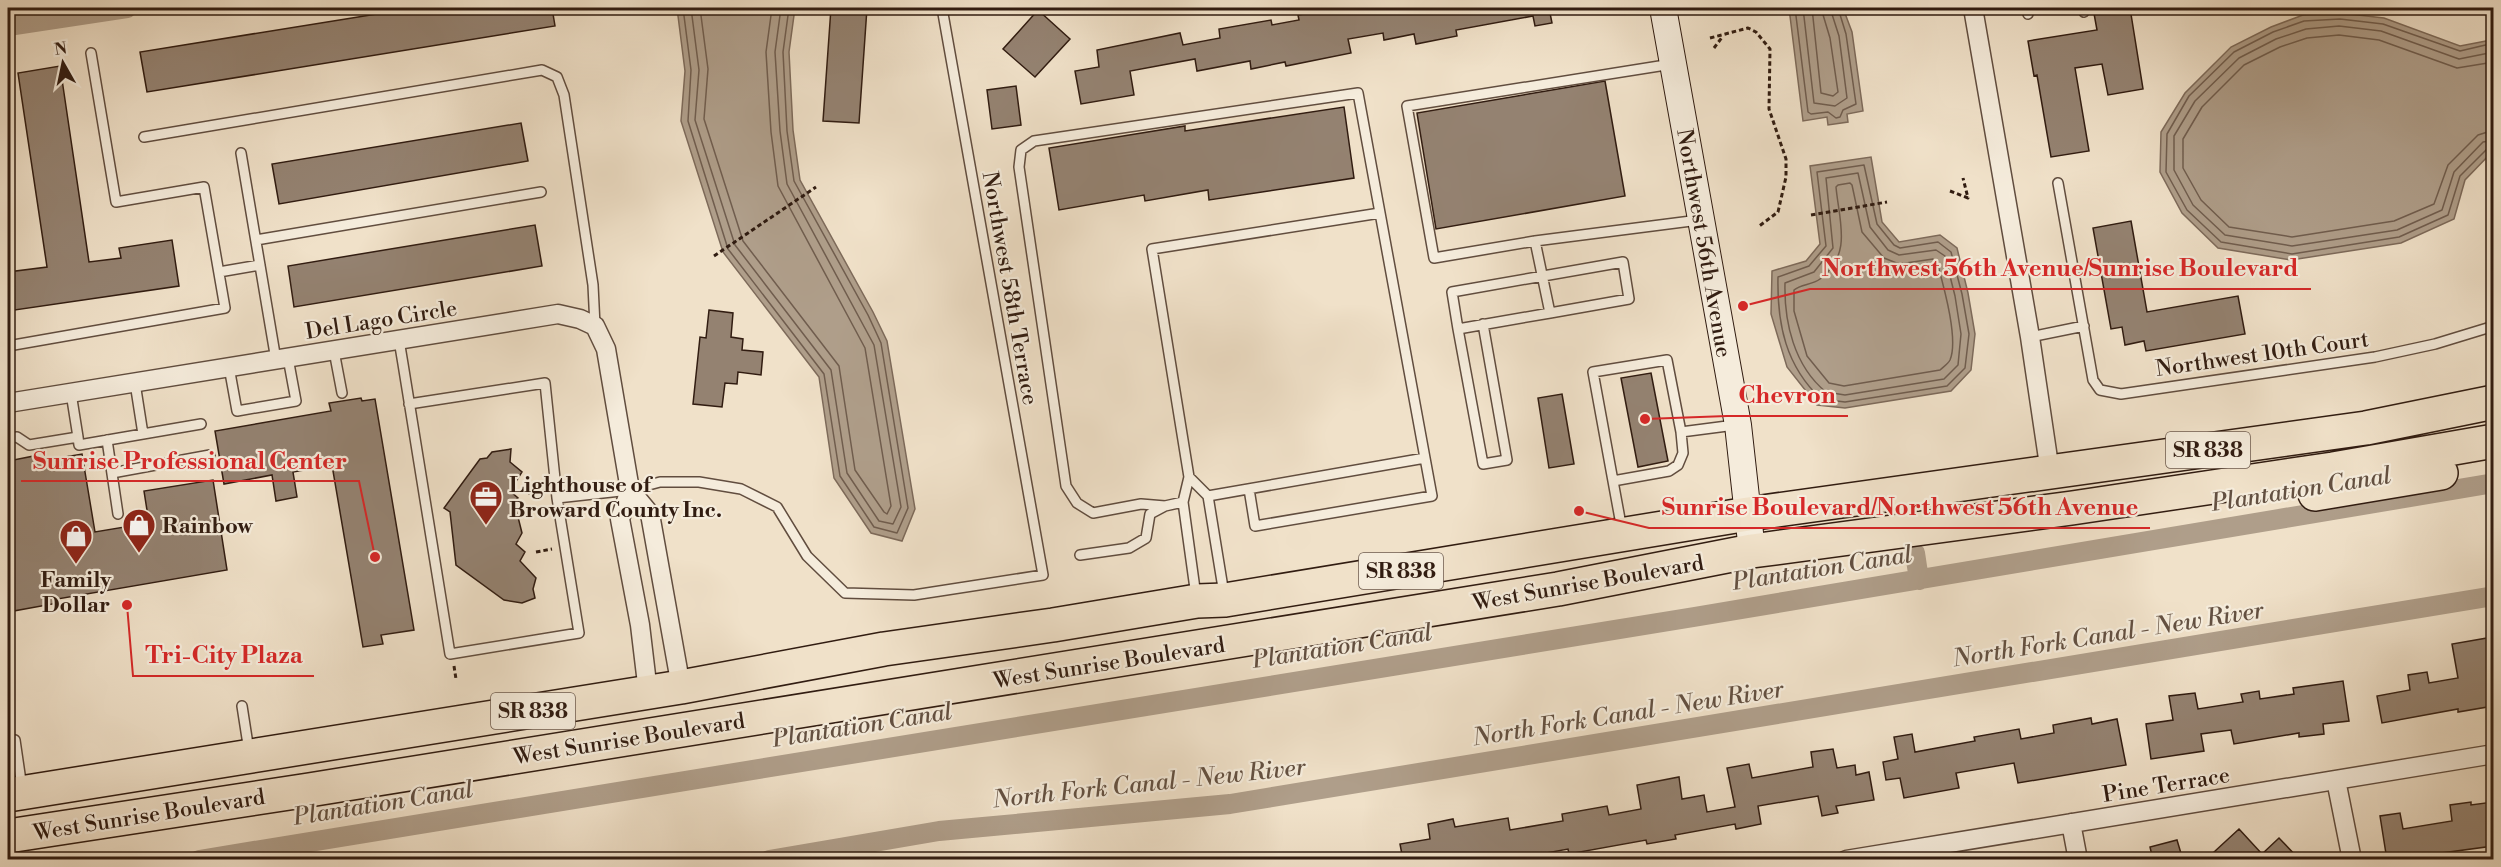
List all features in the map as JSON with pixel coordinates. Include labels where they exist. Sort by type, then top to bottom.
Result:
[{"type":"highway","name":"West Sunrise Boulevard","points":[[15,794],[681,687],[884,649],[1053,625],[1748,514],[2367,428],[2493,402]]},
{"type":"highway","name":"West Sunrise Boulevard","points":[[8,836],[309,790],[1558,589],[1752,551],[2072,508],[2333,469],[2493,441]]},
{"type":"highway","points":[[2072,508],[2156,517],[2373,486],[2493,462]]},
{"type":"highway","points":[[1097,664],[1166,625],[1204,618],[1211,600]]},
{"type":"highway","points":[[695,727],[705,702],[712,696],[851,672],[884,649]]},
{"type":"highway","points":[[309,790],[360,761],[656,711],[681,687]]},
{"type":"street","name":"Northwest 56th Avenue","points":[[1663,8],[1738,425],[1752,551]]},
{"type":"street","points":[[1973,8],[2030,337],[2050,472]]},
{"type":"street","name":"Del Lago Circle","points":[[8,403],[558,314],[580,319],[595,326]]},
{"type":"street","points":[[595,326],[606,349],[630,490],[620,519],[640,625],[648,692]]},
{"type":"street","points":[[630,490],[650,514],[681,687]]},
{"type":"street","name":"Pine Terrace","points":[[1846,860],[2493,754]]},
{"type":"street","points":[[2336,780],[2352,860]]},
{"type":"street","points":[[2071,823],[2078,860]]},
{"type":"lane","name":"Northwest 58th Terrace","points":[[630,490],[660,482],[699,482],[741,489],[777,507],[807,556],[845,593],[914,595],[1043,574],[942,8]]},
{"type":"lane","points":[[8,346],[225,308],[204,187],[116,202],[91,53]]},
{"type":"lane","points":[[1673,64],[1407,106],[1434,258],[1536,240],[1701,219]]},
{"type":"lane","points":[[144,137],[542,70],[557,77],[564,94],[593,285],[595,326]]},
{"type":"lane","points":[[1165,506],[1141,504],[1093,513],[1077,503],[1066,486],[1019,167],[1021,150],[1034,141],[1358,93],[1432,496],[1255,526],[1249,489]]},
{"type":"lane","points":[[229,368],[237,411],[296,401],[282,359],[260,265],[241,153]]},
{"type":"lane","name":"Northwest 10th Court","points":[[2058,183],[2093,380],[2100,390],[2121,394],[2375,357],[2435,345],[2493,326]]},
{"type":"lane","points":[[256,240],[541,192]]},
{"type":"lane","points":[[1211,600],[1183,502],[1189,477],[1152,249],[1380,213]]},
{"type":"lane","points":[[1536,240],[1550,313]]},
{"type":"lane","points":[[1458,329],[1483,324],[1629,299],[1623,261],[1452,292],[1458,329],[1483,464],[1507,460],[1483,324]]},
{"type":"lane","points":[[219,272],[260,265]]},
{"type":"lane","points":[[2030,337],[2084,326]]},
{"type":"lane","points":[[399,340],[450,654],[579,633],[557,498],[545,382],[410,404]]},
{"type":"lane","points":[[334,351],[342,393]]},
{"type":"lane","points":[[1613,481],[1669,471],[1678,465],[1683,453],[1681,432],[1667,360],[1593,372],[1613,481],[1623,535]]},
{"type":"lane","points":[[135,383],[143,434]]},
{"type":"lane","points":[[71,393],[79,445],[201,424]]},
{"type":"lane","points":[[1681,432],[1738,425]]},
{"type":"lane","points":[[8,438],[17,437],[29,445],[78,437]]},
{"type":"lane","points":[[107,440],[118,514]]},
{"type":"lane","points":[[112,473],[210,455]]},
{"type":"lane","points":[[1208,496],[1425,458]]},
{"type":"lane","points":[[1189,477],[1208,496],[1211,600]]},
{"type":"lane","points":[[557,498],[630,490]]},
{"type":"lane","points":[[1080,555],[1129,548],[1146,538],[1150,514],[1165,506],[1183,502]]},
{"type":"lane","points":[[242,706],[250,756]]},
{"type":"lane","points":[[15,740],[15,794]]},
{"type":"path","points":[[1710,38],[1748,28],[1756,32],[1770,49],[1769,109],[1786,159],[1786,177],[1778,212],[1758,227]]},
{"type":"path","points":[[1714,48],[1723,36]]},
{"type":"path","points":[[1950,191],[1968,198],[1963,178]]},
{"type":"path","points":[[714,256],[816,187]]},
{"type":"path","points":[[1811,215],[1887,202]]},
{"type":"path","points":[[528,493],[547,491]]},
{"type":"path","points":[[536,552],[555,549]]},
{"type":"path","points":[[454,664],[456,680]]},
{"type":"water","points":[[677,8],[795,8],[789,52],[793,130],[800,180],[887,341],[915,509],[902,541],[871,533],[834,478],[819,377],[723,252],[681,121],[685,71]]},
{"type":"water","points":[[1789,8],[1843,8],[1852,32],[1863,111],[1847,114],[1848,122],[1828,125],[1827,117],[1803,121]]},
{"type":"water","points":[[2340,13],[2384,18],[2460,46],[2486,41],[2493,36],[2493,151],[2465,180],[2454,219],[2401,243],[2291,260],[2218,248],[2182,213],[2160,172],[2161,132],[2185,93],[2231,47],[2271,27],[2303,15]]},
{"type":"water","points":[[1871,157],[1882,222],[1899,242],[1940,235],[1957,248],[1975,334],[1971,370],[1951,391],[1845,408],[1817,405],[1787,367],[1771,314],[1772,271],[1806,261],[1820,244],[1810,166]]},
{"type":"building","points":[[414,8],[552,8],[555,26],[147,92],[140,52]]},
{"type":"building","points":[[831,8],[867,8],[859,123],[823,121]]},
{"type":"building","points":[[1341,8],[1368,8],[1368,11],[1389,8],[1549,8],[1552,23],[1535,26],[1533,16],[1456,30],[1457,36],[1416,44],[1414,34],[1384,40],[1383,33],[1348,39],[1351,53],[1286,66],[1285,62],[1251,69],[1250,61],[1197,71],[1195,59],[1130,71],[1134,95],[1081,104],[1075,71],[1099,67],[1097,50],[1180,33],[1183,45],[1220,38],[1219,29],[1271,20],[1272,25],[1299,20],[1298,15]]},
{"type":"building","points":[[2093,8],[2130,8],[2143,89],[2108,95],[2102,64],[2075,68],[2089,151],[2051,157],[2037,75],[2034,76],[2028,41],[2097,30]]},
{"type":"building","points":[[1038,10],[1070,39],[1035,77],[1003,49]]},
{"type":"building","points":[[60,66],[89,262],[121,258],[119,248],[172,240],[179,286],[8,311],[8,272],[47,267],[18,73]]},
{"type":"building","points":[[1605,81],[1625,196],[1436,229],[1417,113]]},
{"type":"building","points":[[1016,86],[1021,125],[992,129],[987,90]]},
{"type":"building","points":[[1344,107],[1354,178],[1209,200],[1208,190],[1145,201],[1144,195],[1059,210],[1049,148],[1185,126],[1185,131]]},
{"type":"building","points":[[521,123],[528,161],[279,204],[272,164]]},
{"type":"building","points":[[2131,221],[2147,312],[2238,296],[2245,334],[2146,351],[2144,341],[2125,345],[2122,327],[2111,329],[2093,228]]},
{"type":"building","points":[[535,225],[542,266],[294,307],[288,266]]},
{"type":"building","points":[[709,310],[733,313],[731,337],[743,339],[742,350],[763,352],[761,375],[738,372],[737,384],[725,383],[722,407],[693,404],[700,337],[706,338]]},
{"type":"building","points":[[1651,373],[1668,461],[1638,467],[1621,378]]},
{"type":"building","points":[[1562,394],[1574,464],[1549,468],[1538,398]]},
{"type":"building","points":[[361,398],[362,401],[375,399],[414,630],[381,635],[383,644],[363,647],[332,465],[293,472],[297,497],[276,501],[272,475],[224,484],[215,431],[331,411],[329,403]]},
{"type":"building","name":"Lighthouse of Broward County Inc.","points":[[511,449],[510,462],[522,472],[510,491],[518,498],[514,501],[522,533],[516,544],[525,552],[520,561],[536,578],[533,589],[535,598],[522,603],[504,600],[456,565],[450,512],[444,508],[480,459],[487,458],[492,452]]},
{"type":"building","points":[[82,454],[95,532],[149,523],[144,491],[213,480],[227,570],[57,599],[58,603],[8,612],[8,461],[34,456],[35,462]]},
{"type":"building","points":[[2493,637],[2493,706],[2458,712],[2458,709],[2382,723],[2377,696],[2410,690],[2408,675],[2427,672],[2429,683],[2458,678],[2452,644]]},
{"type":"building","points":[[2343,681],[2349,721],[2323,724],[2324,734],[2299,737],[2299,733],[2234,744],[2231,730],[2201,734],[2204,751],[2151,759],[2146,724],[2173,720],[2169,696],[2195,693],[2198,709],[2243,702],[2241,694],[2259,691],[2260,699],[2294,694],[2293,688]]},
{"type":"building","points":[[2091,718],[2092,724],[2117,719],[2126,765],[2018,783],[2014,763],[1956,773],[1959,788],[1904,798],[1900,778],[1886,780],[1883,762],[1898,759],[1894,737],[1912,734],[1915,752],[1975,741],[1974,737],[2019,729],[2021,739],[2054,733],[2053,725]]},
{"type":"building","points":[[1833,749],[1837,768],[1855,765],[1856,775],[1869,772],[1874,800],[1836,806],[1838,813],[1822,816],[1818,796],[1758,806],[1761,824],[1736,829],[1735,824],[1675,835],[1676,839],[1647,844],[1646,840],[1569,854],[1568,849],[1507,860],[1403,860],[1400,844],[1430,839],[1428,824],[1453,819],[1455,827],[1508,818],[1510,830],[1563,821],[1562,814],[1607,806],[1609,815],[1641,809],[1637,785],[1679,777],[1682,799],[1704,795],[1707,812],[1735,807],[1727,768],[1749,764],[1752,778],[1813,767],[1811,752]]},
{"type":"building","points":[[2471,802],[2471,805],[2493,802],[2493,846],[2442,853],[2442,855],[2419,860],[2387,860],[2380,816],[2400,813],[2403,829],[2452,821],[2450,805]]},
{"type":"building","points":[[2239,829],[2262,854],[2279,838],[2300,860],[2221,860],[2214,852]]},
{"type":"building","points":[[2177,840],[2183,860],[2153,860],[2150,847]]},
{"type":"waterway","points":[[8,26],[127,8]]},
{"type":"waterway","name":"Plantation Canal","points":[[199,860],[1694,617],[2494,483]]},
{"type":"waterway","points":[[1915,553],[1919,580]]},
{"type":"waterway","name":"North Fork Canal - New River","points":[[769,860],[939,831],[1230,804],[2494,596]]},
{"type":"place","name":"Northwest 56th Avenue/Sunrise Boulevard","points":[[1743,306]]},
{"type":"place","name":"Chevron","points":[[1645,419]]},
{"type":"place","name":"Sunrise Boulevard/Northwest 56th Avenue","points":[[1579,511]]},
{"type":"place","name":"Lighthouse of Broward County Inc.","points":[[486,526]]},
{"type":"place","name":"Rainbow","points":[[139,554]]},
{"type":"place","name":"Sunrise Professional Center","points":[[375,557]]},
{"type":"place","name":"Family Dollar","points":[[76,565]]},
{"type":"place","name":"Tri-City Plaza","points":[[127,605]]}]
